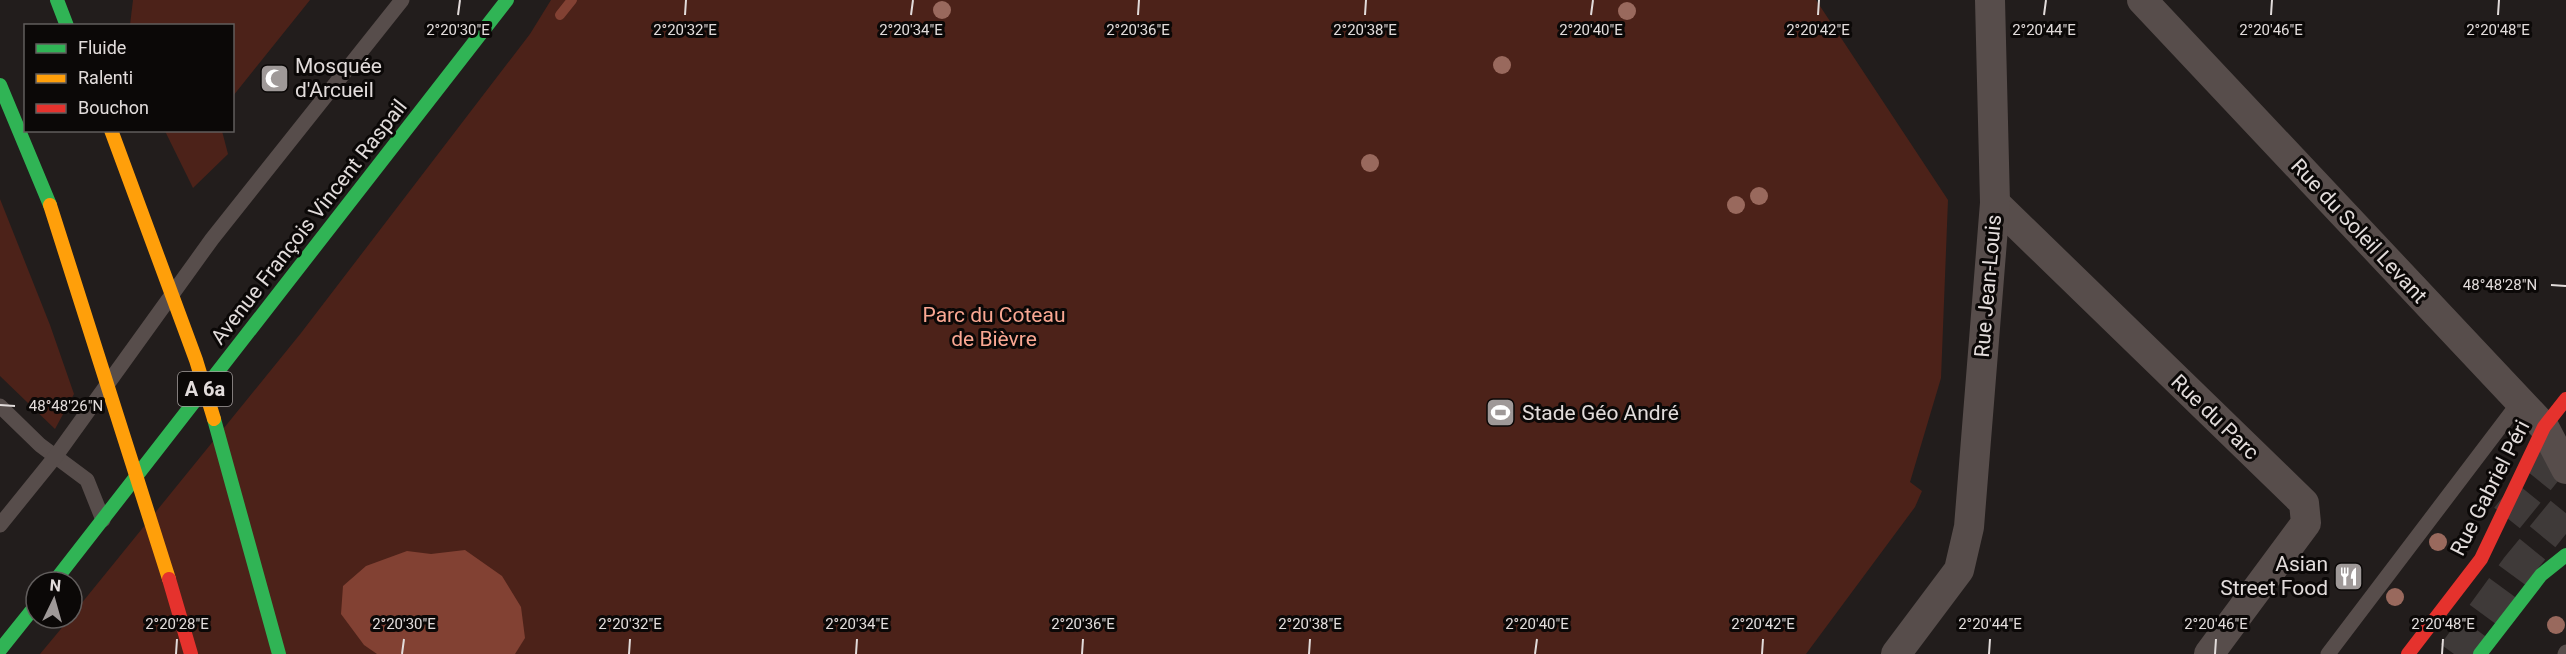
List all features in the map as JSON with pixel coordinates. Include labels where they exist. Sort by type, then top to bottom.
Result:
[{"type":"main road","points":[[57,0],[66,24]]},
{"type":"main road","name":"Avenue François Vincent Raspail","points":[[63,570],[503,2]]},
{"type":"main road","points":[[0,85],[50,206],[151,516],[191,654]]},
{"type":"main road","name":"A 6a","points":[[112,132],[196,360],[235,490],[279,654]]},
{"type":"main road","name":"Rue Gabriel Péri","points":[[2408,654],[2481,559],[2544,427],[2566,399]]},
{"type":"main road","points":[[2480,654],[2541,575],[2566,555]]},
{"type":"main road","points":[[0,650],[24,619]]},
{"type":"street","name":"Rue Jean-Louis","points":[[1896,654],[1959,570],[1969,527],[1995,203],[1990,0]]},
{"type":"street","name":"Rue du Soleil Levant","points":[[2142,0],[2544,427],[2566,469]]},
{"type":"street","name":"Rue du Parc","points":[[1995,203],[2304,503],[2306,523],[2209,654]]},
{"type":"lane","points":[[0,525],[55,457],[212,240],[402,0]]},
{"type":"lane","points":[[2328,654],[2520,401]]},
{"type":"lane","points":[[0,406],[55,457],[87,480],[103,520]]},
{"type":"green space","points":[[133,0],[310,0],[234,95],[234,24],[130,24]]},
{"type":"green space","name":"Parc du Coteau de Bièvre","points":[[551,0],[1816,0],[1948,200],[1941,378],[1910,482],[1922,491],[1915,507],[1806,654],[40,654],[60,630],[84,630],[84,600],[301,333],[530,34]]},
{"type":"green space","points":[[165,132],[222,132],[228,154],[193,188]]},
{"type":"green space","points":[[0,199],[50,325],[74,394],[55,429],[0,376]]},
{"type":"shaded area","points":[[465,550],[502,576],[521,607],[525,638],[515,654],[377,654],[364,645],[341,614],[343,586],[366,566],[407,551],[431,554]]},
{"type":"waterway","points":[[560,15],[572,0]]},
{"type":"tunnel","points":[[2507,518],[2566,445]]},
{"type":"tunnel","points":[[2454,654],[2517,568],[2566,508]]},
{"type":"traffic: fast","points":[[57,0],[66,24]]},
{"type":"traffic: fast","points":[[63,570],[507,0]]},
{"type":"traffic: fast","points":[[0,85],[50,205]]},
{"type":"traffic: fast","points":[[214,419],[279,654]]},
{"type":"traffic: fast","points":[[2480,654],[2541,575],[2566,555]]},
{"type":"traffic: fast","points":[[0,650],[24,620]]},
{"type":"traffic: jam","points":[[2408,654],[2481,559],[2544,427],[2566,399]]},
{"type":"traffic: jam","points":[[169,579],[191,654]]},
{"type":"traffic: slow","points":[[112,132],[196,360],[214,419]]},
{"type":"traffic: slow","points":[[50,205],[169,579]]},
{"type":"place","name":"Mosquée d'Arcueil","points":[[274,78]]},
{"type":"place","name":"Stade Géo André","points":[[1501,413]]},
{"type":"place","name":"Asian Street Food","points":[[2349,576]]}]
